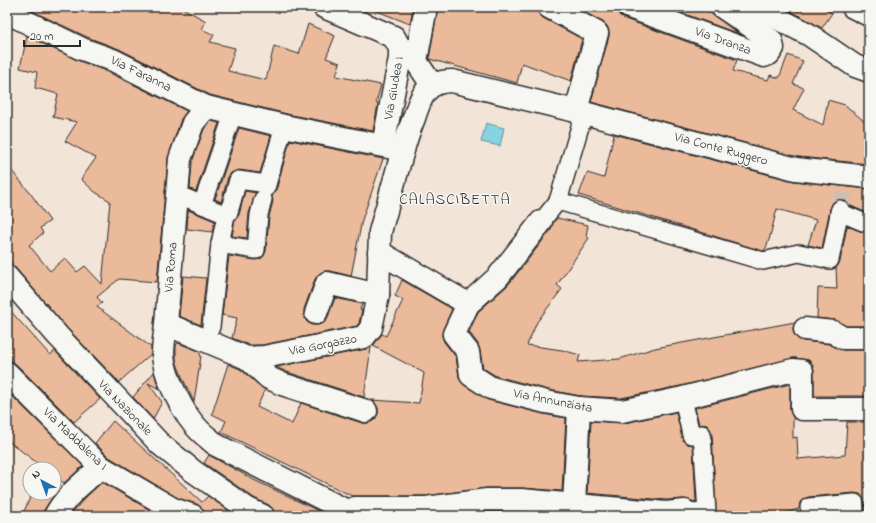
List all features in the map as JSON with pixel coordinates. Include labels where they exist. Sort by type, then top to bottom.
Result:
[{"type":"street","name":"Via Giudea I","points":[[324,7],[394,37],[400,48],[393,148]]},
{"type":"street","points":[[206,107],[284,126],[393,148],[421,98],[426,90],[432,85],[416,61],[426,7]]},
{"type":"street","points":[[379,242],[466,307],[498,277],[541,222],[561,202],[597,33],[549,7]]},
{"type":"street","name":"Via Dranza","points":[[629,7],[764,56],[769,54],[773,48],[771,40],[722,7]]},
{"type":"street","points":[[755,7],[808,34],[856,66],[869,71]]},
{"type":"street","points":[[853,7],[869,15]]},
{"type":"street","name":"Via Faranna","points":[[10,14],[82,49],[113,60],[206,107]]},
{"type":"street","name":"Via Conte Ruggero","points":[[432,85],[441,81],[452,81],[580,112],[845,182],[869,177]]},
{"type":"street","name":"Via Roma","points":[[206,107],[193,123],[180,159],[166,324],[163,343],[163,356],[171,382],[183,409],[199,430],[216,445],[345,510],[352,512]]},
{"type":"street","points":[[202,205],[233,114]]},
{"type":"street","points":[[220,244],[256,250],[258,215],[284,126]]},
{"type":"street","name":"Via Gorgazzo","points":[[247,358],[264,357],[364,337],[371,328],[378,295],[379,242],[393,148]]},
{"type":"street","points":[[211,327],[220,244],[226,215],[229,212],[238,180],[265,190]]},
{"type":"street","points":[[177,194],[226,215]]},
{"type":"street","points":[[561,202],[763,261],[799,253],[830,260],[840,210],[863,222]]},
{"type":"street","name":"Via Nazionale","points":[[7,277],[58,336],[160,444],[193,471],[248,509],[263,516]]},
{"type":"street","points":[[316,313],[327,283],[378,295]]},
{"type":"street","name":"Via Annunziata","points":[[466,307],[454,334],[468,352],[471,375],[491,388],[546,402],[579,408],[622,411],[684,398],[792,370],[802,371],[802,409],[869,409]]},
{"type":"street","name":"Via Gorgazzo","points":[[166,324],[247,358],[269,378],[275,381],[366,411]]},
{"type":"street","points":[[805,329],[833,332],[843,338],[869,338]]},
{"type":"street","name":"Via Maddalena I","points":[[7,373],[101,468],[178,514]]},
{"type":"street","points":[[352,512],[426,508],[487,500],[521,500],[666,513],[685,511],[707,513],[702,434],[691,435],[684,398]]},
{"type":"street","points":[[574,505],[579,408]]},
{"type":"street","points":[[55,516],[58,510],[74,491],[101,468]]},
{"type":"street","points":[[809,507],[855,503],[856,516]]},
{"type":"water","points":[[486,123],[504,128],[500,146],[481,142]]},
{"type":"building","points":[[32,7],[181,7],[206,21],[202,29],[214,35],[210,42],[235,48],[228,71],[266,80],[274,46],[299,54],[308,24],[335,36],[326,58],[340,63],[336,76],[381,85],[376,103],[378,104],[373,131],[287,114],[210,95],[119,49],[87,37],[32,11]]},
{"type":"building","points":[[413,7],[410,24],[369,8]]},
{"type":"building","points":[[438,7],[537,7],[538,13],[543,18],[582,39],[571,81],[522,63],[517,83],[429,59]]},
{"type":"building","points":[[575,7],[617,7],[619,15],[625,19],[737,60],[733,71],[768,80],[770,75],[779,78],[788,55],[803,61],[793,84],[804,88],[793,110],[823,125],[828,100],[845,105],[869,124],[869,164],[798,157],[591,102],[609,36],[609,31],[603,22]]},
{"type":"building","points":[[666,7],[702,7],[739,34]]},
{"type":"building","points":[[783,7],[821,7],[832,13],[822,28]]},
{"type":"building","points":[[27,36],[77,60],[108,72],[187,111],[181,119],[168,158],[157,282],[119,279],[97,297],[102,303],[97,307],[151,347],[151,354],[119,382],[67,328],[7,258],[7,165],[31,194],[50,221],[40,228],[43,233],[29,245],[50,271],[65,258],[77,272],[85,266],[102,284],[110,201],[95,192],[81,179],[96,158],[65,141],[77,122],[53,117],[58,94],[35,88],[37,72],[20,68]]},
{"type":"building","points":[[211,121],[219,123],[196,191],[190,189],[192,162],[204,129]]},
{"type":"building","points":[[239,128],[271,136],[260,173],[239,170],[231,173],[228,177],[221,202],[215,199]]},
{"type":"building","points":[[614,134],[793,181],[869,189],[869,214],[849,205],[842,199],[837,199],[833,202],[830,209],[822,248],[808,245],[816,220],[777,209],[769,240],[765,250],[763,251],[579,195],[587,173],[604,178]]},
{"type":"building","points":[[290,140],[383,159],[362,220],[351,276],[330,271],[324,271],[319,274],[315,279],[304,309],[304,315],[306,321],[311,325],[324,323],[328,317],[335,298],[362,304],[360,310],[362,310],[357,326],[262,345],[249,345],[232,338],[237,318],[222,315],[229,256],[255,260],[264,256],[266,251],[269,217],[273,201],[272,196],[276,191]]},
{"type":"building","points":[[245,191],[256,193],[249,213],[247,238],[232,236],[235,220],[239,215]]},
{"type":"building","points":[[188,210],[215,221],[212,232],[187,229]]},
{"type":"building","points":[[557,218],[588,225],[586,236],[589,238],[557,285],[562,289],[537,322],[527,345],[562,350],[580,355],[578,362],[619,359],[655,348],[795,322],[793,328],[794,334],[798,339],[803,341],[829,344],[843,350],[869,350],[869,396],[814,396],[813,365],[809,360],[794,358],[680,386],[621,398],[581,396],[549,390],[496,376],[483,368],[478,344],[469,332],[478,312],[508,285],[551,230],[553,223]]},
{"type":"building","points":[[847,226],[865,232],[869,230],[869,326],[846,326],[835,320],[817,318],[818,288],[837,289],[836,268],[840,262]]},
{"type":"building","points":[[183,276],[206,278],[201,325],[179,316]]},
{"type":"building","points":[[402,280],[452,309],[443,329],[442,336],[444,342],[456,357],[459,377],[464,385],[488,400],[543,414],[566,418],[562,491],[522,488],[487,488],[425,496],[352,496],[221,432],[226,421],[212,414],[228,364],[240,369],[265,390],[257,407],[292,424],[301,403],[362,423],[368,423],[374,420],[378,414],[378,408],[371,400],[419,403],[424,373],[373,346],[382,334],[386,336],[403,300],[395,296]]},
{"type":"building","points":[[7,307],[50,355],[55,351],[100,399],[74,422],[16,364],[11,361],[7,361]]},
{"type":"building","points":[[178,343],[199,351],[201,356],[194,402],[176,361],[176,345]]},
{"type":"building","points":[[371,347],[364,397],[276,367],[366,349]]},
{"type":"building","points":[[154,372],[159,389],[148,383],[162,402],[153,419],[133,397]]},
{"type":"building","points":[[790,384],[790,409],[793,417],[793,438],[797,437],[798,459],[845,455],[847,422],[869,422],[869,516],[866,516],[863,498],[860,494],[854,493],[808,497],[800,502],[799,509],[774,516],[716,516],[712,433],[707,425],[699,424],[695,408]]},
{"type":"building","points":[[7,391],[83,466],[64,483],[62,482],[62,461],[35,461],[7,440]]},
{"type":"building","points":[[676,412],[683,441],[693,445],[696,502],[684,499],[666,500],[587,493],[591,421],[625,423]]},
{"type":"building","points":[[113,421],[202,502],[208,496],[236,516],[213,516],[205,513],[197,504],[178,498],[109,457],[95,443]]},
{"type":"building","points":[[209,455],[254,480],[329,516],[275,516],[273,509],[269,505],[254,498],[204,463]]},
{"type":"building","points":[[102,482],[160,516],[69,516]]},
{"type":"building","points":[[29,501],[50,501],[44,510],[43,516],[22,516]]},
{"type":"building","points":[[488,512],[520,512],[559,516],[461,516]]},
{"type":"tunnel","points":[[840,209],[844,189]]},
{"type":"district","name":"CALASCIBETTA","points":[[455,200]]}]
